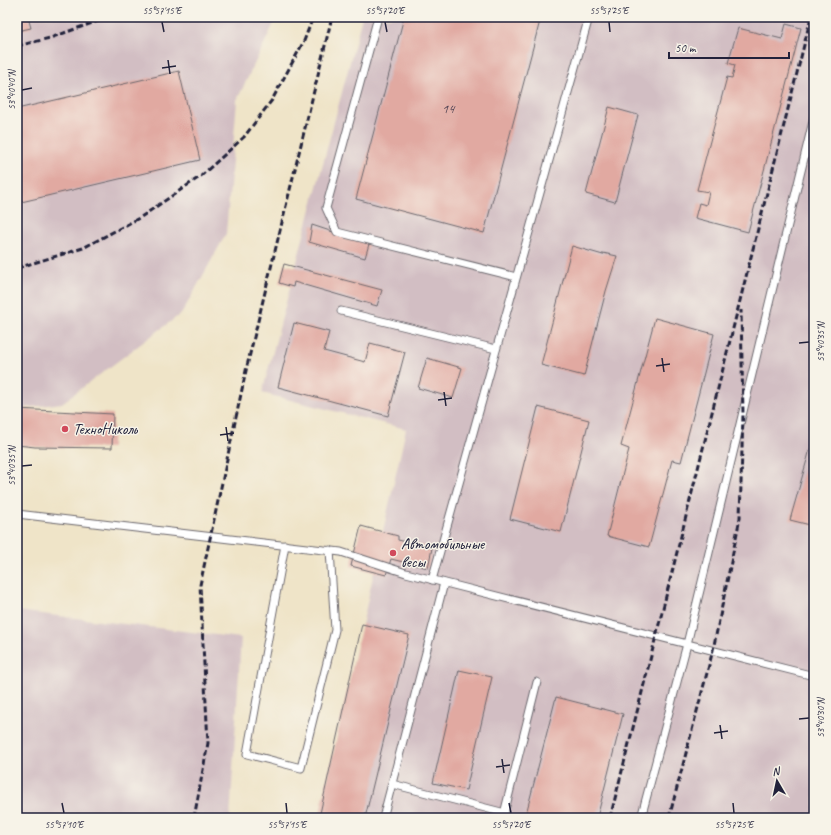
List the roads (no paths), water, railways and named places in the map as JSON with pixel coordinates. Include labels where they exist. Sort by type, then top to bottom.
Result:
[{"type":"lane","points":[[378,17],[326,208],[337,232],[516,277]]},
{"type":"lane","points":[[432,580],[589,17]]},
{"type":"lane","points":[[640,818],[687,644],[814,117]]},
{"type":"lane","points":[[341,311],[496,349]]},
{"type":"lane","points":[[17,514],[341,552],[432,580],[814,676]]},
{"type":"lane","points":[[285,545],[247,754],[301,768],[334,630],[330,550]]},
{"type":"lane","points":[[383,818],[444,583]]},
{"type":"lane","points":[[392,784],[504,816],[537,682]]},
{"type":"railway","points":[[17,46],[50,38],[109,17]]},
{"type":"railway","points":[[17,268],[83,248],[141,217],[201,176],[244,137],[272,100],[304,41],[313,17]]},
{"type":"railway","points":[[194,818],[208,743],[200,585],[247,366],[332,17]]},
{"type":"railway","points":[[610,818],[811,17]]},
{"type":"railway","points":[[669,818],[713,650],[740,518],[743,414],[741,310]]},
{"type":"place","name":"ТехноНиколь","points":[[65,429]]},
{"type":"place","name":"Автомобильные весы","points":[[393,553]]}]
